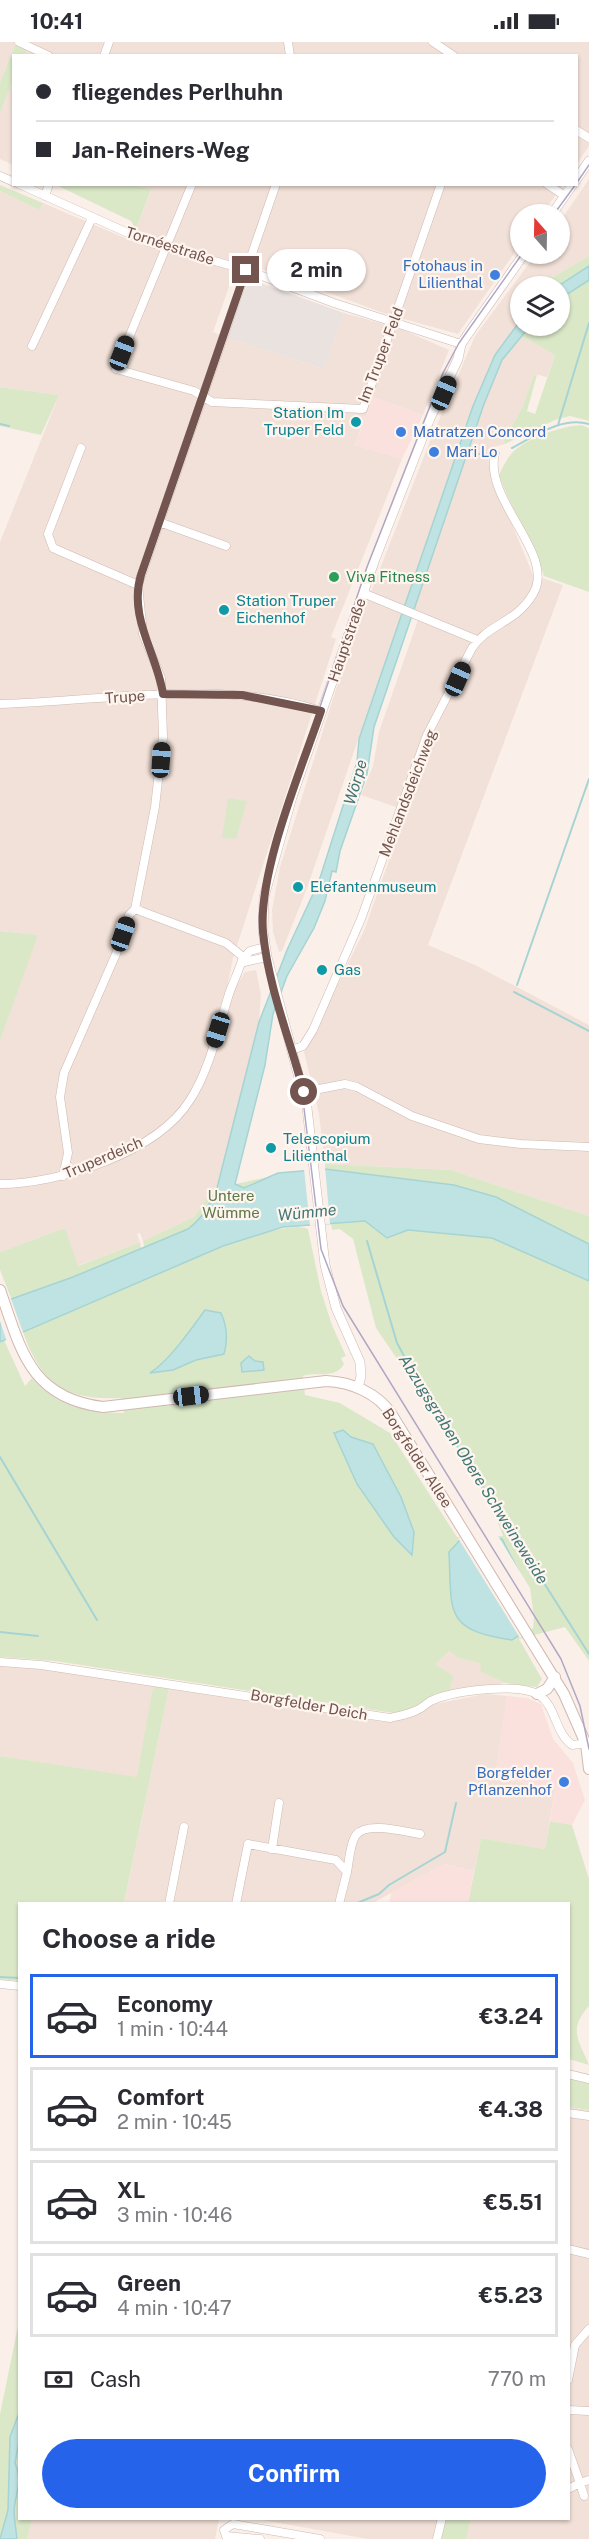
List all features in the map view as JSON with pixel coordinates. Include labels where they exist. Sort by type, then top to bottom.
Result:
[{"type":"main road","points":[[0,1290],[28,1364],[38,1376],[64,1397],[103,1407],[305,1382],[330,1381],[358,1388]]},
{"type":"main road","name":"Borgfelder Allee","points":[[358,1388],[373,1396],[389,1411],[555,1677],[588,1745],[589,1769]]},
{"type":"main road","points":[[537,1694],[549,1687],[555,1677]]},
{"type":"street","points":[[19,42],[45,54]]},
{"type":"street","points":[[433,42],[451,54]]},
{"type":"street","points":[[578,177],[589,161]]},
{"type":"street","name":"Tornéestraße","points":[[23,186],[165,248],[246,270],[334,303],[461,344]]},
{"type":"street","points":[[45,196],[49,186]]},
{"type":"street","points":[[191,186],[116,369],[194,391],[202,396]]},
{"type":"street","points":[[63,1176],[68,1153],[60,1097],[64,1073],[97,999],[129,915],[135,909],[160,774],[163,694],[161,678],[140,617],[138,585],[275,186]]},
{"type":"street","name":"Im Truper Feld","points":[[202,396],[212,402],[363,409],[440,186]]},
{"type":"street","points":[[550,186],[565,196]]},
{"type":"street","points":[[559,204],[572,186]]},
{"type":"street","points":[[32,346],[92,218]]},
{"type":"street","name":"Hauptstraße","points":[[292,1050],[266,952],[263,919],[266,885],[321,711],[429,418],[441,399],[458,359],[461,344],[517,264]]},
{"type":"street","points":[[81,447],[48,534],[49,542],[53,548],[138,585]]},
{"type":"street","points":[[363,593],[477,640],[522,612],[535,592],[539,576],[536,561],[510,515],[493,473],[495,453]]},
{"type":"street","points":[[159,522],[226,546]]},
{"type":"street","name":"Mehlandsdeichweg","points":[[292,1050],[303,1046],[313,1030],[361,919],[427,735],[477,640]]},
{"type":"street","name":"Trupe","points":[[0,704],[163,694],[242,695],[321,711]]},
{"type":"street","points":[[135,909],[226,943],[244,961],[266,952]]},
{"type":"street","name":"Truperdeich","points":[[0,1184],[26,1184],[63,1176],[151,1138],[171,1123],[190,1101],[211,1053],[244,961]]},
{"type":"street","points":[[292,1050],[304,1092],[315,1168],[320,1226],[334,1303],[360,1362],[362,1376],[358,1388]]},
{"type":"street","points":[[304,1092],[345,1084],[357,1087],[412,1116],[479,1139],[521,1144],[589,1147]]},
{"type":"street","name":"Borgfelder Deich","points":[[0,1662],[41,1665],[390,1718],[417,1711],[432,1700],[467,1692],[505,1689],[537,1694]]},
{"type":"street","points":[[537,1694],[545,1701],[563,1738],[572,1745],[588,1745]]},
{"type":"street","points":[[272,1849],[279,1803]]},
{"type":"street","points":[[169,1902],[184,1827]]},
{"type":"street","points":[[340,1902],[355,1836],[362,1830],[385,1828],[420,1834]]},
{"type":"street","points":[[236,1902],[248,1844],[336,1860],[347,1872]]},
{"type":"street","points":[[0,1984],[18,1986]]},
{"type":"street","points":[[570,2074],[589,2079]]},
{"type":"street","points":[[570,2113],[589,2116]]},
{"type":"street","points":[[570,2249],[589,2254]]},
{"type":"street","points":[[571,2356],[575,2345],[589,2329]]},
{"type":"street","points":[[570,2410],[589,2411]]},
{"type":"street","points":[[570,2455],[584,2496]]},
{"type":"street","points":[[570,2488],[589,2480]]},
{"type":"street","points":[[437,2539],[442,2520]]},
{"type":"street","points":[[260,2539],[224,2538],[227,2522],[320,2539]]},
{"type":"shaded area","points":[[0,42],[589,42],[589,146],[578,162],[578,54],[26,54],[27,50],[15,45],[0,82]]},
{"type":"shaded area","points":[[12,83],[12,165],[0,159],[0,113]]},
{"type":"shaded area","points":[[589,179],[589,256],[555,276],[520,276],[529,264],[570,264],[570,207]]},
{"type":"shaded area","points":[[138,186],[562,186],[549,204],[510,204],[510,259],[458,334],[386,314],[278,274],[178,246],[136,230],[151,191]]},
{"type":"shaded area","points":[[0,191],[39,210],[43,203],[139,244],[229,270],[232,274],[231,281],[213,332],[227,338],[324,369],[344,313],[401,329],[449,350],[423,415],[373,397],[366,416],[351,425],[361,428],[355,445],[402,459],[331,637],[336,639],[233,958],[228,983],[236,986],[245,972],[256,970],[261,994],[259,1022],[217,1188],[211,1192],[194,1217],[143,1241],[140,1233],[137,1234],[140,1242],[77,1266],[65,1228],[0,1252],[0,1041],[37,935],[0,931],[0,542],[59,395],[0,387]]},
{"type":"shaded area","points":[[249,279],[344,313],[324,369],[227,338]]},
{"type":"shaded area","points":[[510,289],[510,335],[495,355],[473,406],[307,888],[282,951],[279,952],[273,932],[272,910],[280,867],[349,648],[430,441],[475,336]]},
{"type":"shaded area","points":[[521,336],[555,355],[547,377],[534,374],[522,408],[504,440],[505,444],[494,447],[488,457],[490,472],[533,575],[563,585],[428,945],[477,966],[589,1025],[589,1216],[451,1170],[325,1164],[319,1114],[304,1052],[364,931],[405,815],[396,807],[361,795],[373,766],[379,732],[420,614],[413,610],[484,404],[502,360]]},
{"type":"shaded area","points":[[373,397],[423,415],[402,459],[355,445],[361,429],[350,426],[354,415],[366,416]]},
{"type":"shaded area","points":[[446,1649],[458,1658],[481,1663],[481,1672],[505,1683],[449,1693],[422,1655]]},
{"type":"shaded area","points":[[0,1665],[42,1667],[153,1686],[138,1778],[0,1756]]},
{"type":"shaded area","points":[[169,1689],[384,1722],[415,1715],[435,1704],[485,1694],[507,1696],[495,1778],[555,1789],[545,1849],[481,1838],[474,1871],[444,1864],[375,1902],[124,1902]]},
{"type":"shaded area","points":[[507,1696],[527,1698],[541,1704],[553,1739],[573,1763],[585,1800],[572,1825],[550,1821],[555,1789],[495,1778]]},
{"type":"shaded area","points":[[444,1864],[474,1871],[468,1902],[389,1902],[391,1893]]},
{"type":"shaded area","points":[[570,2107],[589,2110],[589,2539],[466,2539],[471,2520],[570,2520]]},
{"type":"shaded area","points":[[32,2520],[219,2520],[215,2539],[27,2539]]},
{"type":"shaded area","points":[[263,2520],[445,2520],[441,2539],[368,2539]]},
{"type":"green space","points":[[15,45],[27,50],[25,54],[12,54],[12,83],[0,113],[0,82]]},
{"type":"green space","points":[[0,185],[43,203],[39,210],[0,191]]},
{"type":"green space","points":[[58,186],[139,186],[151,190],[136,230],[131,221]]},
{"type":"green space","points":[[589,256],[589,266],[570,278],[570,276],[555,276]]},
{"type":"green space","points":[[589,280],[589,421],[570,416],[555,420],[505,444],[504,440],[522,408],[534,374],[537,375],[527,411],[535,414],[555,355],[521,336],[570,336],[570,292]]},
{"type":"green space","points":[[0,387],[59,395],[41,435],[0,426]]},
{"type":"green space","points":[[581,425],[589,428],[589,592],[544,576],[499,475],[512,453],[529,441],[555,430]]},
{"type":"green space","points":[[228,798],[247,801],[236,839],[222,838]]},
{"type":"green space","points":[[0,931],[38,935],[0,1041]]},
{"type":"green space","points":[[325,1164],[451,1170],[589,1216],[589,1244],[496,1197],[454,1185],[325,1169]]},
{"type":"green space","name":"Untere Wümme","points":[[286,1173],[235,1223],[0,1303],[11,1298],[0,1270],[0,1252],[65,1228],[78,1266],[140,1242],[141,1248],[144,1247],[143,1241],[194,1217],[211,1192],[217,1188]]},
{"type":"green space","points":[[365,1221],[387,1238],[408,1230],[492,1238],[589,1281],[589,1661],[565,1627],[519,1639],[542,1679],[537,1687],[505,1683],[481,1672],[480,1663],[458,1658],[449,1651],[435,1664],[453,1676],[449,1693],[429,1698],[409,1710],[393,1713],[55,1661],[0,1657],[0,1342],[4,1340],[25,1386],[32,1378],[51,1396],[62,1402],[85,1409],[124,1413],[121,1398],[85,1396],[58,1386],[38,1365],[23,1332],[170,1267],[257,1235],[289,1228],[308,1229],[321,1291],[332,1325],[346,1356],[341,1358],[344,1364],[336,1372],[303,1376],[305,1395],[340,1403],[390,1433],[457,1537],[503,1536],[491,1505],[456,1446],[376,1328],[353,1239],[340,1229],[332,1230],[331,1223]]},
{"type":"green space","points":[[153,1686],[169,1689],[124,1902],[18,1902],[18,1981],[0,1979],[0,1756],[137,1777]]},
{"type":"green space","points":[[550,1821],[572,1825],[589,1879],[589,2006],[578,2022],[577,2036],[589,2065],[570,2059],[570,1902],[468,1902],[481,1838],[545,1849]]},
{"type":"green space","points":[[570,2078],[589,2083],[589,2110],[570,2107]]},
{"type":"green space","points":[[18,2326],[18,2520],[32,2520],[27,2539],[0,2539],[0,2414]]},
{"type":"green space","points":[[445,2520],[471,2520],[466,2539],[441,2539]]},
{"type":"water","points":[[589,266],[589,280],[570,292],[570,278]]},
{"type":"water","points":[[510,335],[522,336],[502,360],[484,404],[374,727],[367,774],[340,851],[336,872],[332,871],[325,901],[314,928],[287,976],[273,1014],[265,1065],[235,1184],[244,1188],[278,1173],[325,1169],[454,1185],[496,1197],[589,1244],[589,1281],[492,1238],[408,1230],[387,1238],[365,1221],[283,1227],[223,1246],[0,1342],[0,1303],[73,1277],[188,1229],[202,1215],[211,1200],[217,1188],[259,1022],[287,950],[319,881],[357,762],[359,739],[473,406],[495,355]]},
{"type":"water","points":[[205,1310],[221,1313],[226,1333],[224,1354],[196,1360],[173,1370],[150,1373],[172,1353]]},
{"type":"water","points":[[249,1356],[255,1361],[263,1362],[264,1370],[242,1372],[241,1363]]},
{"type":"water","points":[[343,1430],[351,1437],[373,1444],[401,1497],[414,1532],[412,1555],[394,1537],[357,1484],[334,1433]]},
{"type":"water","points":[[480,1537],[502,1539],[527,1587],[530,1628],[512,1640],[490,1636],[463,1624],[452,1604],[449,1552],[459,1541]]},
{"type":"water","points":[[18,2416],[18,2446],[15,2463],[18,2487],[14,2510],[17,2539],[0,2539],[8,2510],[10,2437]]},
{"type":"pier","points":[[325,1167],[330,1224],[310,1226],[304,1169]]},
{"type":"pier","points":[[10,1296],[24,1335],[7,1342],[0,1321],[0,1300]]},
{"type":"pier","points":[[473,1535],[498,1536],[530,1588],[534,1617],[533,1628],[520,1638],[458,1538]]},
{"type":"waterway","points":[[558,425],[589,323]]},
{"type":"waterway","points":[[512,448],[549,428],[569,423],[589,424]]},
{"type":"waterway","points":[[0,424],[9,426]]},
{"type":"waterway","points":[[466,454],[487,454]]},
{"type":"waterway","points":[[517,985],[589,779]]},
{"type":"waterway","points":[[514,992],[589,1031]]},
{"type":"waterway","name":"Abzugsgraben Obere Schweineweide","points":[[367,1241],[397,1343],[425,1395],[589,1654]]},
{"type":"waterway","points":[[0,1457],[97,1620]]},
{"type":"waterway","points":[[0,1632],[38,1636]]},
{"type":"waterway","points":[[360,1902],[379,1894],[389,1885],[445,1852],[456,1803]]},
{"type":"waterway","points":[[0,1977],[18,1978]]},
{"type":"tram line","points":[[578,181],[589,165]]},
{"type":"tram line","points":[[561,204],[575,186]]},
{"type":"tram line","points":[[515,264],[459,343],[443,373],[367,567],[290,796],[263,888],[259,917],[262,948],[304,1108],[321,1249],[343,1306],[561,1659],[580,1706],[589,1749]]},
{"type":"place","name":"Fotohaus in Lilienthal","points":[[495,275]]},
{"type":"place","name":"Station Im Truper Feld","points":[[356,422]]},
{"type":"place","name":"Matratzen Concord","points":[[401,432]]},
{"type":"place","name":"Mari Lo","points":[[434,452]]},
{"type":"place","name":"Viva Fitness","points":[[334,577]]},
{"type":"place","name":"Station Truper Eichenhof","points":[[224,610]]},
{"type":"place","name":"Elefantenmuseum","points":[[298,887]]},
{"type":"place","name":"Gas","points":[[322,970]]},
{"type":"place","name":"Telescopium Lilienthal","points":[[271,1148]]},
{"type":"place","name":"Borgfelder Pflanzenhof","points":[[564,1782]]},
{"type":"route","points":[[246,270],[141,575],[138,585],[138,606],[143,634],[161,678],[163,694],[242,695],[321,711],[272,864],[263,907],[263,931],[267,957],[304,1092]]},
{"type":"water label","name":"Wörpe","points":[[355,782]]},
{"type":"water label","name":"Wümme","points":[[307,1212]]}]
